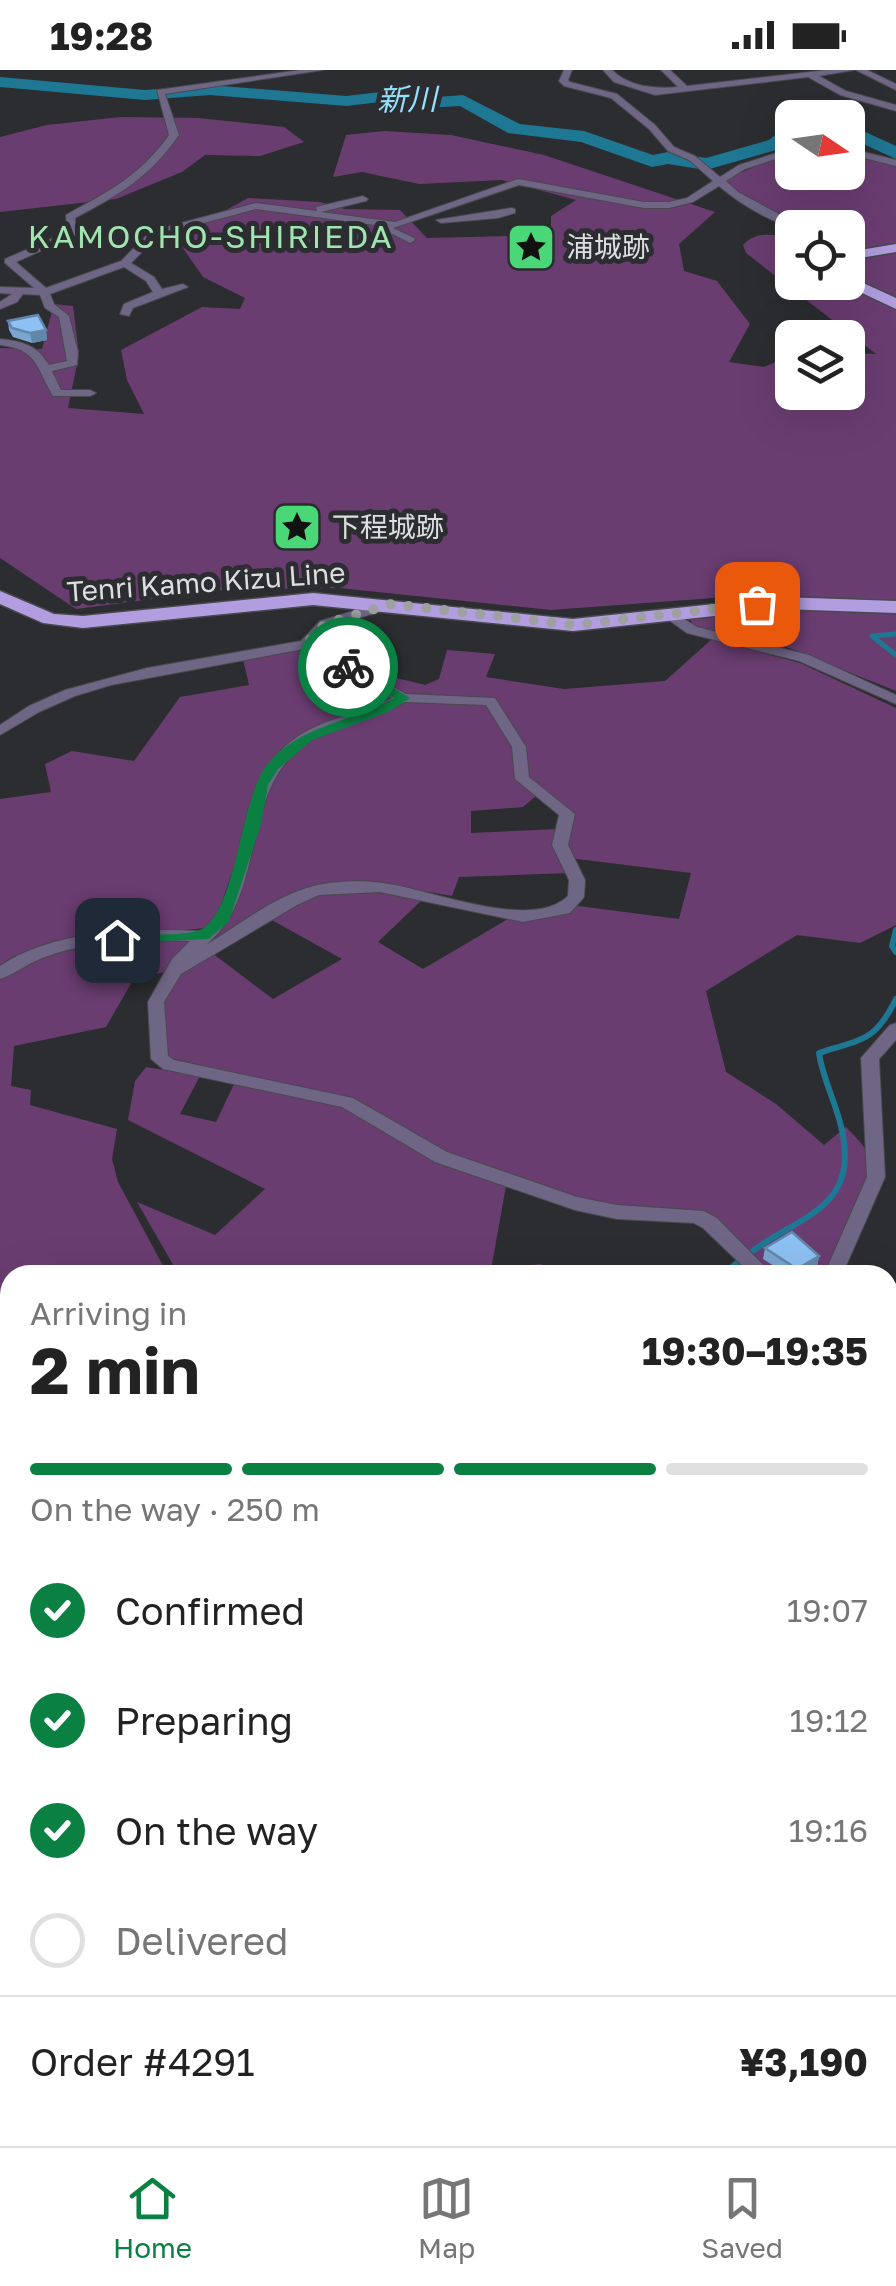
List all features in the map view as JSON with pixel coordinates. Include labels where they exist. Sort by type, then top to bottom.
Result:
[{"type":"main road","points":[[865,253],[896,248]]},
{"type":"main road","points":[[865,288],[896,304]]},
{"type":"main road","name":"Tenri Kamo Kizu Line","points":[[0,597],[50,618],[83,622],[283,601],[391,604],[574,625],[780,603],[896,607]]},
{"type":"street","points":[[220,70],[231,79]]},
{"type":"street","points":[[48,369],[73,363],[74,352],[66,339],[64,316],[49,306],[44,292],[9,261],[72,234],[70,217],[144,176],[174,135],[160,94],[231,79],[319,70]]},
{"type":"street","points":[[568,70],[563,80],[567,84],[614,96],[652,127],[671,149],[720,179],[736,194],[775,215]]},
{"type":"street","points":[[607,70],[617,80],[655,92],[850,70]]},
{"type":"street","points":[[665,70],[685,89]]},
{"type":"street","points":[[860,70],[896,86]]},
{"type":"street","points":[[810,74],[843,93],[896,108]]},
{"type":"street","points":[[865,156],[896,164]]},
{"type":"street","points":[[0,290],[44,292],[125,263],[155,233],[256,206],[376,218],[396,225],[425,218],[518,182],[652,206],[669,205],[690,200],[742,167],[775,157]]},
{"type":"street","points":[[305,212],[363,199]]},
{"type":"street","points":[[425,218],[474,218],[513,207],[476,200]]},
{"type":"street","points":[[423,205],[440,212]]},
{"type":"street","points":[[376,218],[387,231],[410,240]]},
{"type":"street","points":[[125,263],[150,278],[159,293]]},
{"type":"street","points":[[125,314],[128,306],[183,287]]},
{"type":"street","points":[[0,306],[20,291]]},
{"type":"street","points":[[0,342],[27,349],[48,369],[57,394],[90,393]]},
{"type":"street","points":[[0,731],[38,704],[78,688],[306,644],[325,624],[391,604]]},
{"type":"street","points":[[671,615],[692,630],[804,658],[896,700]]},
{"type":"street","points":[[175,970],[291,901],[340,886],[410,892],[523,917],[544,915],[574,904],[577,880],[560,846],[568,814],[522,779],[519,747],[496,705],[483,698],[403,698],[306,644]]},
{"type":"street","points":[[403,698],[383,710],[307,737],[273,766],[261,785],[254,824],[221,921],[179,959],[156,1002],[160,1059],[169,1065],[347,1102],[441,1157],[575,1203],[618,1212],[697,1216],[751,1263]]},
{"type":"street","points":[[0,974],[18,959],[88,944],[146,936],[203,936]]},
{"type":"street","points":[[837,1265],[876,1177],[870,1058],[896,1028]]},
{"type":"shaded area","points":[[121,117],[198,118],[284,127],[304,142],[260,156],[205,155],[182,172],[116,199],[0,212],[0,137],[47,125]]},
{"type":"shaded area","points":[[384,131],[451,135],[544,155],[715,212],[679,244],[684,271],[717,281],[750,324],[729,362],[764,367],[775,362],[775,410],[865,410],[865,354],[876,354],[865,345],[865,320],[832,320],[806,300],[865,300],[865,294],[896,308],[896,602],[754,595],[551,610],[339,588],[222,590],[76,609],[0,558],[0,348],[42,349],[54,304],[73,306],[79,355],[68,408],[144,414],[127,380],[121,350],[202,307],[240,309],[245,298],[203,277],[176,238],[248,198],[320,202],[345,209],[400,210],[427,238],[551,235],[551,216],[576,200],[502,180],[419,184],[362,172],[333,177],[346,135]]},
{"type":"shaded area","points":[[865,157],[896,165],[896,246],[865,249],[865,210],[775,212],[738,194],[723,180],[775,158],[775,190],[865,190]]},
{"type":"shaded area","points":[[766,235],[775,236],[775,276],[746,253],[743,245]]},
{"type":"shaded area","points":[[896,251],[896,301],[865,284],[865,254]]},
{"type":"shaded area","points":[[782,608],[896,614],[896,691],[781,645],[693,627],[690,618]]},
{"type":"shaded area","points":[[712,639],[800,663],[896,708],[896,925],[860,943],[797,935],[706,991],[726,1072],[776,1104],[824,1145],[846,1127],[866,1151],[868,1164],[861,1197],[827,1265],[761,1265],[700,1212],[618,1207],[577,1198],[444,1153],[362,1104],[166,1057],[166,994],[180,974],[212,953],[273,999],[342,959],[270,919],[319,893],[358,889],[424,898],[378,942],[423,969],[508,919],[546,918],[578,906],[679,919],[691,873],[569,858],[566,845],[573,819],[527,778],[514,733],[494,699],[405,695],[360,669],[425,685],[439,679],[447,650],[495,654],[486,677],[564,689],[665,681]]},
{"type":"shaded area","points":[[303,648],[393,699],[281,752],[256,785],[249,824],[216,919],[205,928],[67,941],[17,955],[0,966],[0,799],[51,792],[45,764],[72,751],[134,761],[180,697],[249,685],[243,659]]},
{"type":"shaded area","points":[[406,700],[431,704],[487,703],[537,795],[523,807],[471,811],[471,833],[558,829],[569,873],[459,877],[452,896],[381,884],[339,883],[187,957],[226,922],[258,825],[266,786],[277,768],[310,739],[386,712]]},
{"type":"shaded area","points":[[187,938],[190,942],[168,971],[133,980],[106,1027],[14,1046],[11,1086],[31,1090],[30,1105],[117,1129],[112,1159],[118,1182],[163,1265],[0,1265],[0,980],[38,958],[114,942]]},
{"type":"shaded area","points":[[146,1067],[200,1076],[180,1114],[216,1122],[235,1082],[344,1106],[506,1186],[492,1265],[173,1265],[137,1202],[215,1235],[265,1189],[128,1120],[135,1081]]},
{"type":"building","points":[[38,315],[46,330],[30,333],[12,328],[8,321]]},
{"type":"building","points":[[792,1232],[819,1256],[804,1265],[791,1265],[765,1248]]},
{"type":"waterway","name":"新川","points":[[0,82],[145,95],[210,90],[346,101],[389,96],[425,103],[463,100],[515,129],[584,137],[652,161],[668,158],[706,164],[775,144]]},
{"type":"waterway","name":"新川","points":[[865,138],[896,153]]},
{"type":"waterway","points":[[896,634],[872,636],[896,655]]},
{"type":"waterway","points":[[896,930],[892,946],[896,952]]},
{"type":"waterway","points":[[735,1265],[818,1210],[837,1188],[845,1156],[843,1135],[819,1053],[866,1037],[881,1024],[896,999]]},
{"type":"way so far","points":[[348,667],[306,644],[325,624],[391,604],[553,624],[593,625],[757,604]]},
{"type":"place","name":"浦城跡","points":[[531,247]]},
{"type":"place","name":"下程城跡","points":[[297,527]]},
{"type":"district","name":"KAMOCHO-SHIRIEDA","points":[[211,237]]},
{"type":"route","points":[[117,940],[176,934],[203,936],[221,921],[254,824],[261,785],[273,766],[307,737],[383,710],[403,698],[348,667]]}]
